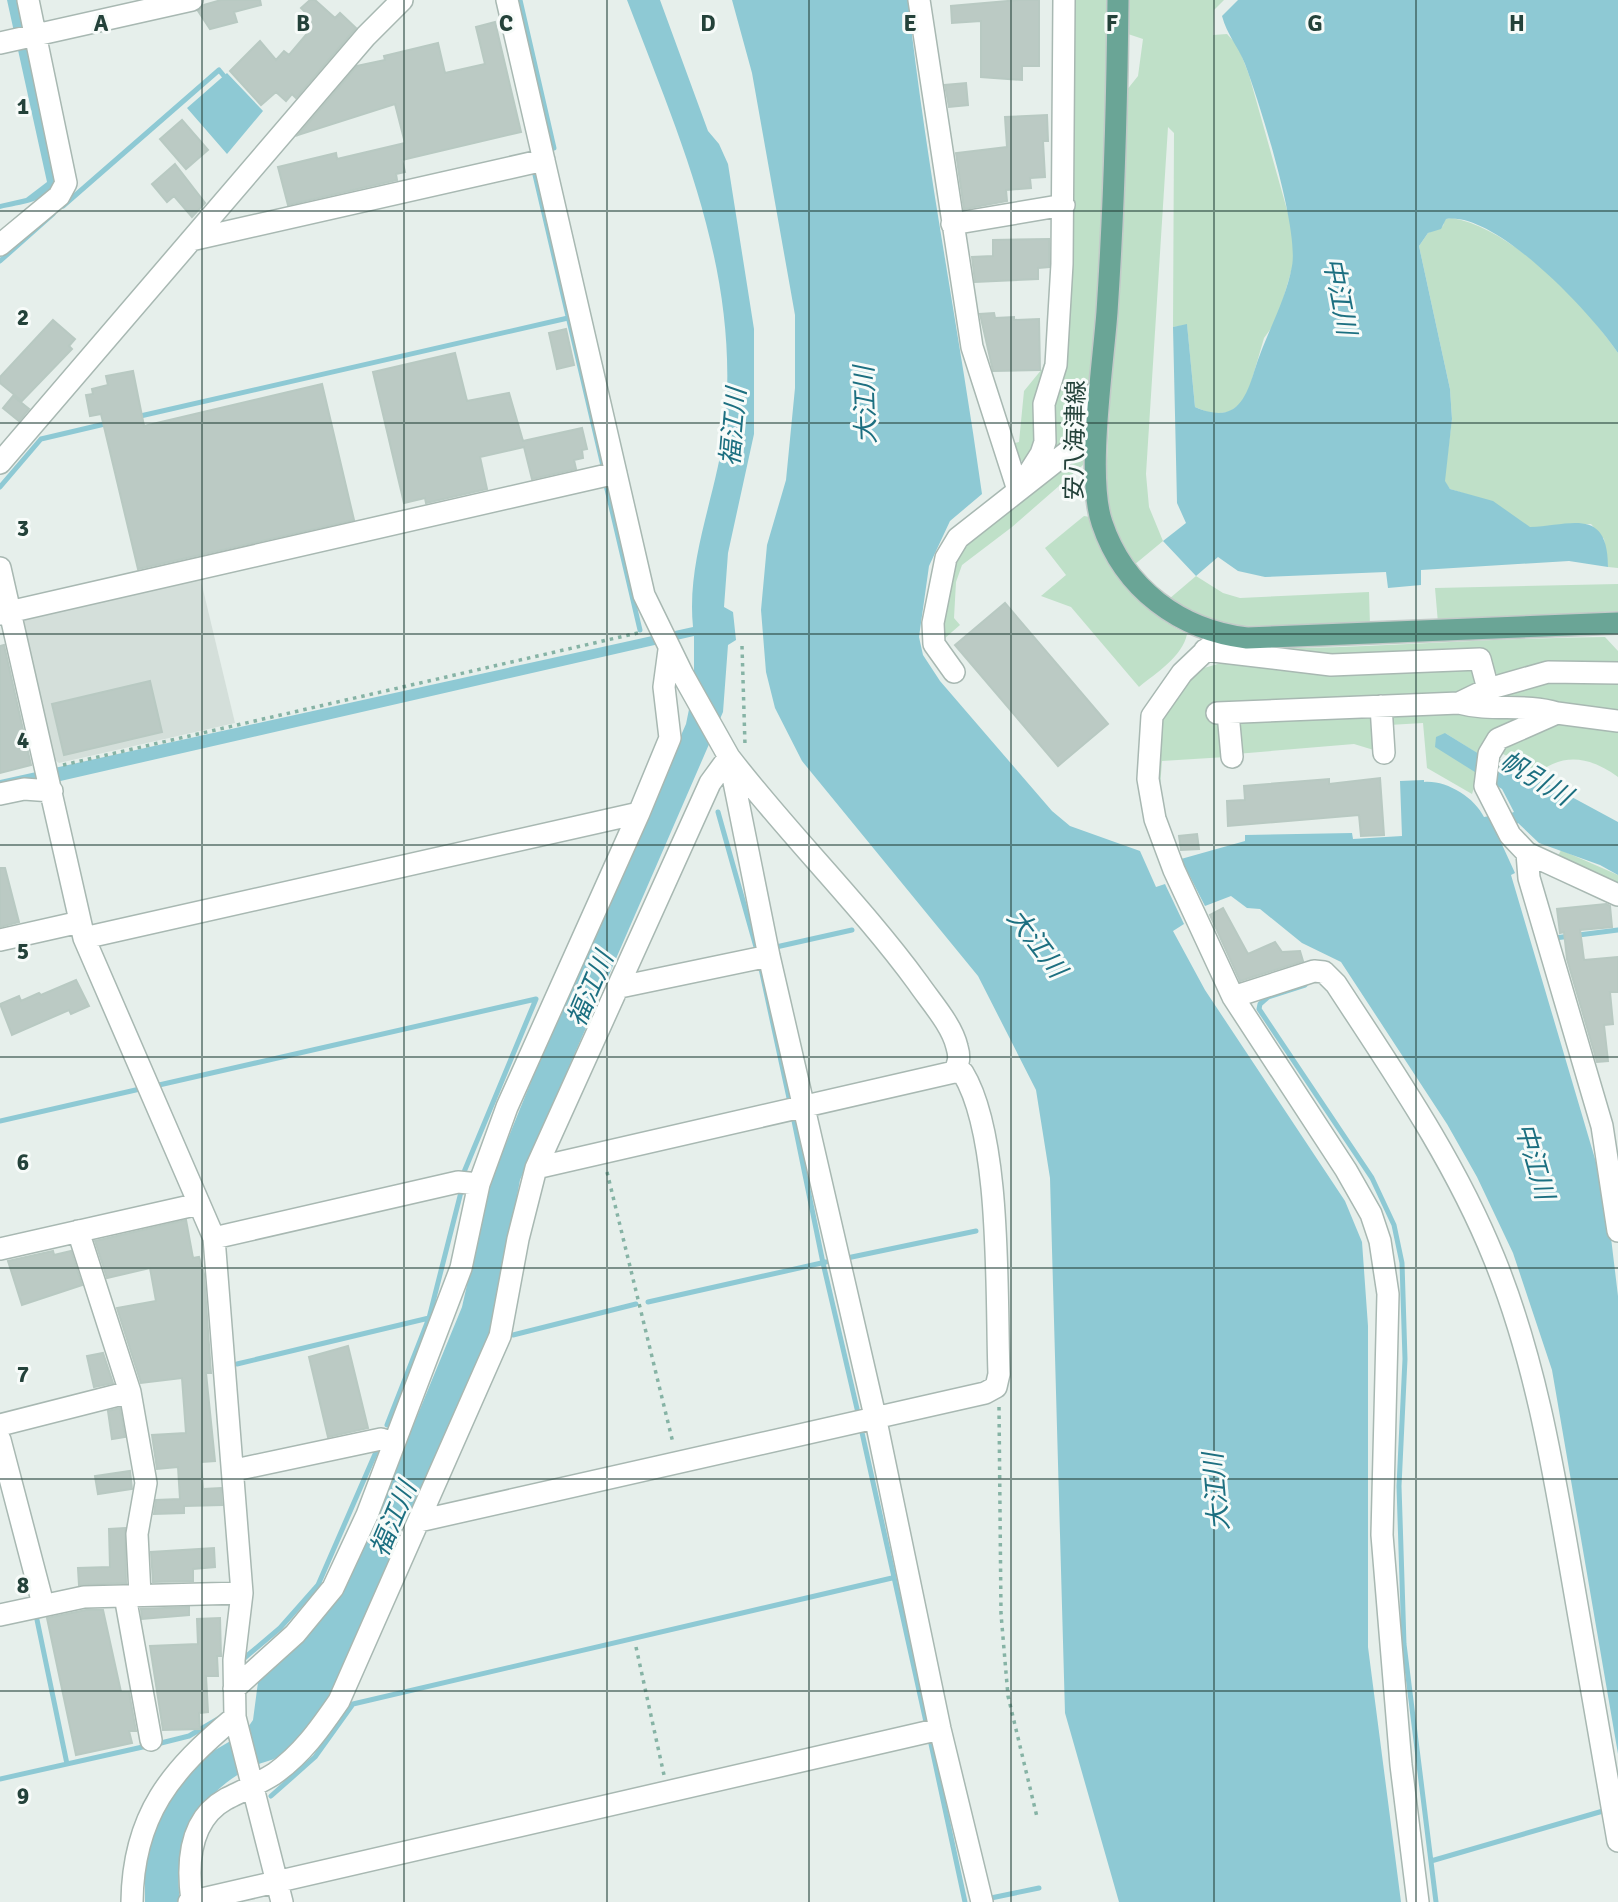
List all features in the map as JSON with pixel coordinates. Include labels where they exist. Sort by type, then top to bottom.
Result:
[{"type":"main road","name":"安八海津線","points":[[1118,0],[1115,169],[1097,499],[1111,545],[1136,582],[1171,614],[1222,635],[1275,638],[1618,623]]},
{"type":"street","points":[[0,245],[59,196],[66,183],[19,39],[28,0]]},
{"type":"street","points":[[19,39],[192,0]]},
{"type":"street","points":[[0,463],[366,36],[402,0]]},
{"type":"street","points":[[507,0],[644,595],[682,675],[726,750],[765,804],[893,949],[936,1009],[957,1045],[959,1063],[954,1072]]},
{"type":"street","points":[[919,0],[972,347],[1018,490]]},
{"type":"street","points":[[1018,490],[1041,454],[1045,442],[1044,404],[1055,365],[1064,205],[1064,0]]},
{"type":"street","points":[[191,240],[544,160]]},
{"type":"street","points":[[952,224],[1064,205]]},
{"type":"street","points":[[954,672],[934,644],[935,611],[946,558],[958,538],[1070,450],[1086,419],[1102,373]]},
{"type":"street","points":[[6,613],[616,473]]},
{"type":"street","points":[[0,568],[6,613],[50,782],[82,930],[214,1238],[235,1469],[242,1593],[234,1689],[236,1719],[250,1785],[279,1892]]},
{"type":"street","points":[[1222,635],[1182,673],[1152,716],[1148,779],[1155,819],[1174,870],[1233,997],[1346,1170],[1371,1214],[1380,1241],[1388,1294],[1382,1535],[1401,1765],[1418,1902]]},
{"type":"street","points":[[234,1689],[295,1634],[333,1588],[367,1515],[461,1268],[479,1184],[507,1107],[670,738],[664,687],[665,641]]},
{"type":"street","points":[[1205,650],[1331,665],[1479,659],[1488,689]]},
{"type":"street","points":[[1460,703],[1488,689],[1548,672],[1618,673]]},
{"type":"street","points":[[1232,757],[1223,713],[1460,703],[1478,708],[1532,706],[1557,713],[1618,721]]},
{"type":"street","points":[[1381,706],[1384,753]]},
{"type":"street","points":[[1557,713],[1498,739],[1489,754],[1485,786],[1510,835],[1527,853],[1618,895]]},
{"type":"street","points":[[726,750],[762,957],[802,1105],[875,1416],[940,1729],[982,1902]]},
{"type":"street","points":[[726,750],[536,1168],[517,1239],[500,1336],[339,1702],[308,1746],[222,1801],[205,1819],[195,1837],[188,1873],[190,1902],[279,1892],[667,1792],[940,1729]]},
{"type":"street","points":[[0,794],[50,782]]},
{"type":"street","points":[[0,940],[82,930],[639,813]]},
{"type":"street","points":[[1527,853],[1529,878],[1602,1126],[1618,1231]]},
{"type":"street","points":[[620,987],[762,957]]},
{"type":"street","points":[[1233,997],[1314,971],[1324,972],[1336,984],[1429,1125],[1469,1201],[1495,1259],[1529,1356],[1558,1491],[1618,1841]]},
{"type":"street","points":[[419,1521],[996,1387],[999,1374],[988,1163],[973,1090],[963,1073],[954,1072],[802,1105],[536,1168]]},
{"type":"street","points":[[214,1238],[458,1182],[479,1184]]},
{"type":"street","points":[[0,1249],[200,1204]]},
{"type":"street","points":[[78,1231],[130,1392],[146,1483],[138,1534],[133,1596],[151,1740]]},
{"type":"street","points":[[0,1425],[130,1392]]},
{"type":"street","points":[[235,1469],[381,1438],[394,1443]]},
{"type":"street","points":[[0,1440],[43,1604]]},
{"type":"street","points":[[0,1615],[84,1597],[242,1593]]},
{"type":"street","points":[[132,1902],[136,1856],[144,1824],[160,1792],[205,1742],[236,1719]]},
{"type":"path","points":[[50,782],[665,641]]},
{"type":"path","points":[[726,750],[745,748],[743,646]]},
{"type":"path","points":[[603,1153],[678,1462]]},
{"type":"path","points":[[991,1390],[999,1405],[1001,1614],[1008,1696],[1037,1817]]},
{"type":"path","points":[[636,1647],[667,1792]]},
{"type":"shaded area","points":[[200,577],[235,723],[59,763],[50,756],[21,625],[29,615]]},
{"type":"green space","points":[[1070,0],[1109,0],[1105,171],[1093,373],[1065,441],[1054,456],[1044,455]]},
{"type":"green space","points":[[1128,0],[1224,0],[1214,10],[1213,35],[1227,34],[1238,46],[1249,75],[1293,231],[1293,265],[1277,320],[1264,338],[1246,400],[1229,412],[1212,414],[1195,407],[1187,325],[1173,327],[1174,133],[1168,127],[1146,474],[1149,507],[1163,541],[1134,565],[1111,524],[1106,480],[1126,91],[1138,76],[1143,39],[1128,34]]},
{"type":"green space","points":[[1452,218],[1499,236],[1522,252],[1567,291],[1618,353],[1618,568],[1608,567],[1604,539],[1591,524],[1530,528],[1488,501],[1450,489],[1444,481],[1452,419],[1450,389],[1419,246],[1428,233],[1443,226],[1445,219]]},
{"type":"green space","points":[[1050,347],[1039,439],[1028,462],[1022,461],[1011,448],[1004,423],[1015,443],[1019,442],[1024,391],[1042,369]]},
{"type":"green space","points":[[1088,433],[1083,465],[1012,527],[962,565],[956,582],[954,618],[960,625],[945,638],[940,632],[949,570],[967,541],[1070,464]]},
{"type":"green space","points":[[1084,516],[1090,517],[1107,555],[1126,586],[1151,612],[1187,634],[1175,657],[1139,687],[1071,607],[1041,596],[1066,575],[1045,548]]},
{"type":"green space","points":[[1196,576],[1223,593],[1240,598],[1369,592],[1370,625],[1230,626],[1207,619],[1169,599]]},
{"type":"green space","points":[[1618,584],[1618,611],[1438,623],[1435,588]]},
{"type":"green space","points":[[1605,637],[1618,651],[1618,669],[1501,682],[1492,666],[1489,653],[1339,660],[1244,649],[1514,639]]},
{"type":"green space","points":[[1228,661],[1472,667],[1477,679],[1474,688],[1459,695],[1211,704],[1212,715],[1223,721],[1226,757],[1162,761],[1159,801],[1155,800],[1158,717],[1188,680],[1204,668]]},
{"type":"green space","points":[[1550,677],[1618,680],[1618,715],[1480,703]]},
{"type":"green space","points":[[1388,709],[1531,714],[1480,755],[1445,733],[1478,775],[1472,794],[1427,768],[1423,723],[1389,725]]},
{"type":"green space","points":[[1374,715],[1377,751],[1354,744],[1236,754],[1239,716]]},
{"type":"green space","points":[[1550,722],[1618,729],[1618,777],[1598,765],[1579,760],[1559,762],[1539,772],[1501,753],[1501,744]]},
{"type":"green space","points":[[1561,850],[1618,875],[1618,886],[1556,860]]},
{"type":"water","points":[[7,0],[17,0],[56,181],[47,194],[40,198],[0,209],[0,204],[26,198],[47,182]]},
{"type":"water","name":"福江川","points":[[627,0],[660,0],[708,131],[719,144],[728,164],[754,329],[754,434],[728,553],[724,607],[733,612],[736,640],[728,645],[723,712],[520,1180],[493,1328],[328,1707],[286,1753],[235,1777],[204,1805],[185,1840],[180,1860],[180,1902],[145,1902],[145,1857],[157,1818],[172,1789],[210,1753],[244,1733],[253,1720],[258,1682],[320,1622],[347,1581],[369,1533],[462,1307],[490,1183],[560,1010],[686,724],[694,685],[694,636],[43,785],[0,791],[0,780],[693,627],[694,575],[725,424],[727,367],[723,312],[715,259],[702,206],[667,103]]},
{"type":"water","name":"大江川","points":[[732,0],[908,0],[924,124],[982,494],[950,521],[929,566],[919,637],[923,655],[940,681],[1052,811],[1070,826],[1140,851],[1156,887],[1165,884],[1184,924],[1173,931],[1205,990],[1345,1201],[1362,1242],[1368,1326],[1368,1647],[1401,1902],[1119,1902],[1065,1713],[1050,1178],[1036,1090],[978,976],[802,761],[775,708],[766,672],[761,610],[767,545],[786,480],[795,388],[795,315],[752,73]]},
{"type":"water","name":"中江川","points":[[1238,0],[1618,0],[1618,353],[1587,314],[1541,268],[1490,231],[1467,221],[1446,219],[1441,229],[1428,233],[1419,246],[1450,389],[1452,419],[1445,481],[1450,489],[1493,501],[1530,527],[1572,523],[1594,527],[1601,535],[1606,548],[1608,567],[1569,561],[1421,570],[1421,585],[1388,588],[1386,572],[1265,577],[1238,571],[1218,557],[1196,576],[1163,541],[1186,523],[1177,503],[1173,327],[1187,324],[1195,407],[1218,413],[1235,408],[1246,394],[1285,293],[1292,266],[1290,224],[1268,135],[1245,64],[1222,16]]},
{"type":"water","points":[[227,73],[263,111],[227,154],[187,108]]},
{"type":"water","points":[[1445,733],[1518,778],[1544,782],[1618,822],[1618,875],[1600,865],[1539,843],[1518,823],[1513,827],[1505,815],[1514,812],[1502,789],[1435,747],[1436,737]]},
{"type":"water","name":"中江川","points":[[1424,780],[1459,791],[1474,803],[1484,817],[1495,815],[1504,833],[1499,838],[1515,873],[1511,875],[1606,1196],[1618,1296],[1618,1754],[1552,1370],[1513,1253],[1477,1177],[1447,1124],[1341,962],[1302,943],[1260,909],[1247,908],[1231,896],[1205,906],[1181,859],[1245,841],[1245,835],[1352,833],[1353,839],[1402,836],[1400,781]]},
{"type":"building","points":[[221,0],[260,0],[261,5],[234,12],[237,22],[210,29],[198,11],[204,5]]},
{"type":"building","points":[[310,0],[315,0],[335,18],[340,13],[356,28],[296,98],[292,94],[286,101],[276,92],[261,105],[230,71],[260,41],[276,60],[284,51],[289,55],[311,29],[300,18],[305,12],[301,8]]},
{"type":"building","points":[[1039,0],[1039,66],[1022,66],[1022,80],[981,77],[981,21],[952,23],[951,6]]},
{"type":"building","points":[[495,22],[521,132],[402,160],[405,172],[396,174],[397,180],[288,205],[278,167],[336,153],[337,159],[405,143],[395,104],[298,135],[357,66],[385,60],[384,56],[438,43],[445,73],[485,64],[476,27]]},
{"type":"building","points":[[966,83],[968,105],[949,107],[945,85]]},
{"type":"building","points":[[1047,115],[1048,141],[1043,141],[1045,177],[1030,178],[1031,188],[1006,190],[1007,201],[964,209],[956,153],[1007,147],[1005,117]]},
{"type":"building","points":[[182,120],[208,150],[186,169],[160,139]]},
{"type":"building","points":[[175,164],[205,203],[192,217],[174,196],[167,202],[152,184]]},
{"type":"building","points":[[1049,239],[1049,267],[1038,268],[1038,279],[975,282],[972,257],[993,256],[993,240]]},
{"type":"building","points":[[994,313],[995,318],[1039,319],[1040,370],[993,371],[980,314]]},
{"type":"building","points":[[53,320],[75,339],[69,346],[72,349],[22,401],[0,383],[0,377]]},
{"type":"building","points":[[566,329],[574,365],[557,369],[549,333]]},
{"type":"building","points":[[455,353],[467,401],[509,393],[523,441],[582,428],[587,449],[582,450],[583,458],[574,460],[576,469],[532,479],[524,447],[480,457],[487,489],[426,503],[425,498],[404,503],[373,372]]},
{"type":"building","points":[[133,371],[144,426],[322,384],[354,520],[138,569],[101,414],[90,416],[86,395],[93,394],[92,389],[108,385],[106,376]]},
{"type":"building","points":[[13,396],[29,409],[19,421],[3,408]]},
{"type":"building","points":[[1005,603],[1108,724],[1058,766],[955,645]]},
{"type":"building","points":[[4,645],[31,765],[0,773],[0,646]]},
{"type":"building","points":[[150,681],[162,732],[64,755],[52,704]]},
{"type":"building","points":[[1380,778],[1384,835],[1361,836],[1359,815],[1228,826],[1227,801],[1245,800],[1244,786],[1329,779],[1329,784]]},
{"type":"building","points":[[1197,834],[1199,849],[1181,850],[1179,836]]},
{"type":"building","points":[[0,868],[5,868],[19,922],[0,927]]},
{"type":"building","points":[[1606,904],[1610,906],[1612,927],[1580,930],[1584,960],[1618,957],[1618,992],[1610,992],[1613,1024],[1604,1025],[1608,1061],[1597,1062],[1567,959],[1564,932],[1560,933],[1557,909]]},
{"type":"building","points":[[1223,908],[1248,954],[1275,942],[1282,952],[1300,951],[1303,961],[1240,981],[1210,915]]},
{"type":"building","points":[[76,980],[89,1006],[71,1014],[69,1010],[12,1035],[0,1004],[19,996],[21,1001],[39,993],[41,995]]},
{"type":"building","points":[[186,1220],[193,1258],[199,1257],[204,1274],[211,1373],[206,1373],[215,1461],[201,1462],[203,1489],[221,1488],[222,1505],[184,1506],[184,1513],[154,1514],[156,1500],[180,1499],[178,1467],[157,1469],[152,1435],[186,1433],[182,1378],[141,1383],[117,1308],[156,1301],[150,1268],[107,1278],[95,1241]]},
{"type":"building","points":[[53,1251],[54,1255],[71,1251],[82,1285],[22,1305],[8,1261]]},
{"type":"building","points":[[348,1346],[368,1428],[328,1437],[309,1357]]},
{"type":"building","points":[[103,1353],[113,1383],[94,1387],[87,1356]]},
{"type":"building","points":[[120,1408],[125,1437],[112,1439],[108,1411]]},
{"type":"building","points":[[130,1471],[132,1489],[98,1494],[95,1476]]},
{"type":"building","points":[[125,1528],[126,1583],[79,1585],[78,1568],[110,1567],[109,1529]]},
{"type":"building","points":[[214,1548],[215,1567],[193,1569],[193,1581],[153,1582],[151,1552]]},
{"type":"building","points":[[189,1607],[189,1615],[142,1619],[141,1609]]},
{"type":"building","points":[[86,1610],[103,1610],[121,1692],[129,1692],[136,1731],[129,1731],[132,1743],[76,1755],[47,1618]]},
{"type":"building","points":[[220,1618],[221,1656],[217,1656],[218,1676],[206,1676],[208,1712],[199,1713],[200,1729],[163,1730],[150,1646],[198,1644],[197,1619]]},
{"type":"waterway","points":[[520,0],[554,148]]},
{"type":"waterway","points":[[63,206],[219,70],[224,76]]},
{"type":"waterway","points":[[535,175],[603,466]]},
{"type":"waterway","points":[[0,261],[53,214]]},
{"type":"waterway","points":[[136,417],[568,318]]},
{"type":"waterway","points":[[0,487],[41,439],[109,423]]},
{"type":"waterway","points":[[606,485],[640,630]]},
{"type":"waterway","points":[[718,812],[758,954]]},
{"type":"waterway","points":[[776,947],[852,930]]},
{"type":"waterway","points":[[1555,938],[1618,930]]},
{"type":"waterway","points":[[760,964],[789,1098]]},
{"type":"waterway","points":[[1305,985],[1268,997],[1260,1004],[1259,1009],[1372,1178],[1394,1225],[1402,1263],[1405,1359],[1399,1486],[1404,1644],[1436,1902]]},
{"type":"waterway","points":[[159,1085],[536,999]]},
{"type":"waterway","points":[[464,1172],[536,999]]},
{"type":"waterway","points":[[0,1121],[140,1089]]},
{"type":"waterway","points":[[793,1116],[823,1263],[858,1413]]},
{"type":"waterway","points":[[387,1425],[429,1318],[462,1188]]},
{"type":"waterway","points":[[847,1258],[976,1231]]},
{"type":"waterway","points":[[648,1302],[826,1262]]},
{"type":"waterway","points":[[513,1335],[636,1304]]},
{"type":"waterway","points":[[237,1364],[429,1318]]},
{"type":"waterway","points":[[861,1428],[926,1722]]},
{"type":"waterway","points":[[242,1660],[280,1628],[318,1585],[379,1445]]},
{"type":"waterway","points":[[271,1796],[315,1757],[353,1704],[892,1578]]},
{"type":"waterway","points":[[36,1615],[67,1764]]},
{"type":"waterway","points":[[157,1744],[189,1736],[218,1719]]},
{"type":"waterway","points":[[931,1744],[965,1902]]},
{"type":"waterway","points":[[0,1779],[147,1746]]},
{"type":"waterway","points":[[1431,1861],[1603,1811]]},
{"type":"waterway","points":[[991,1898],[1039,1888]]},
{"type":"water label","name":"帆引川","points":[[1536,778]]}]
